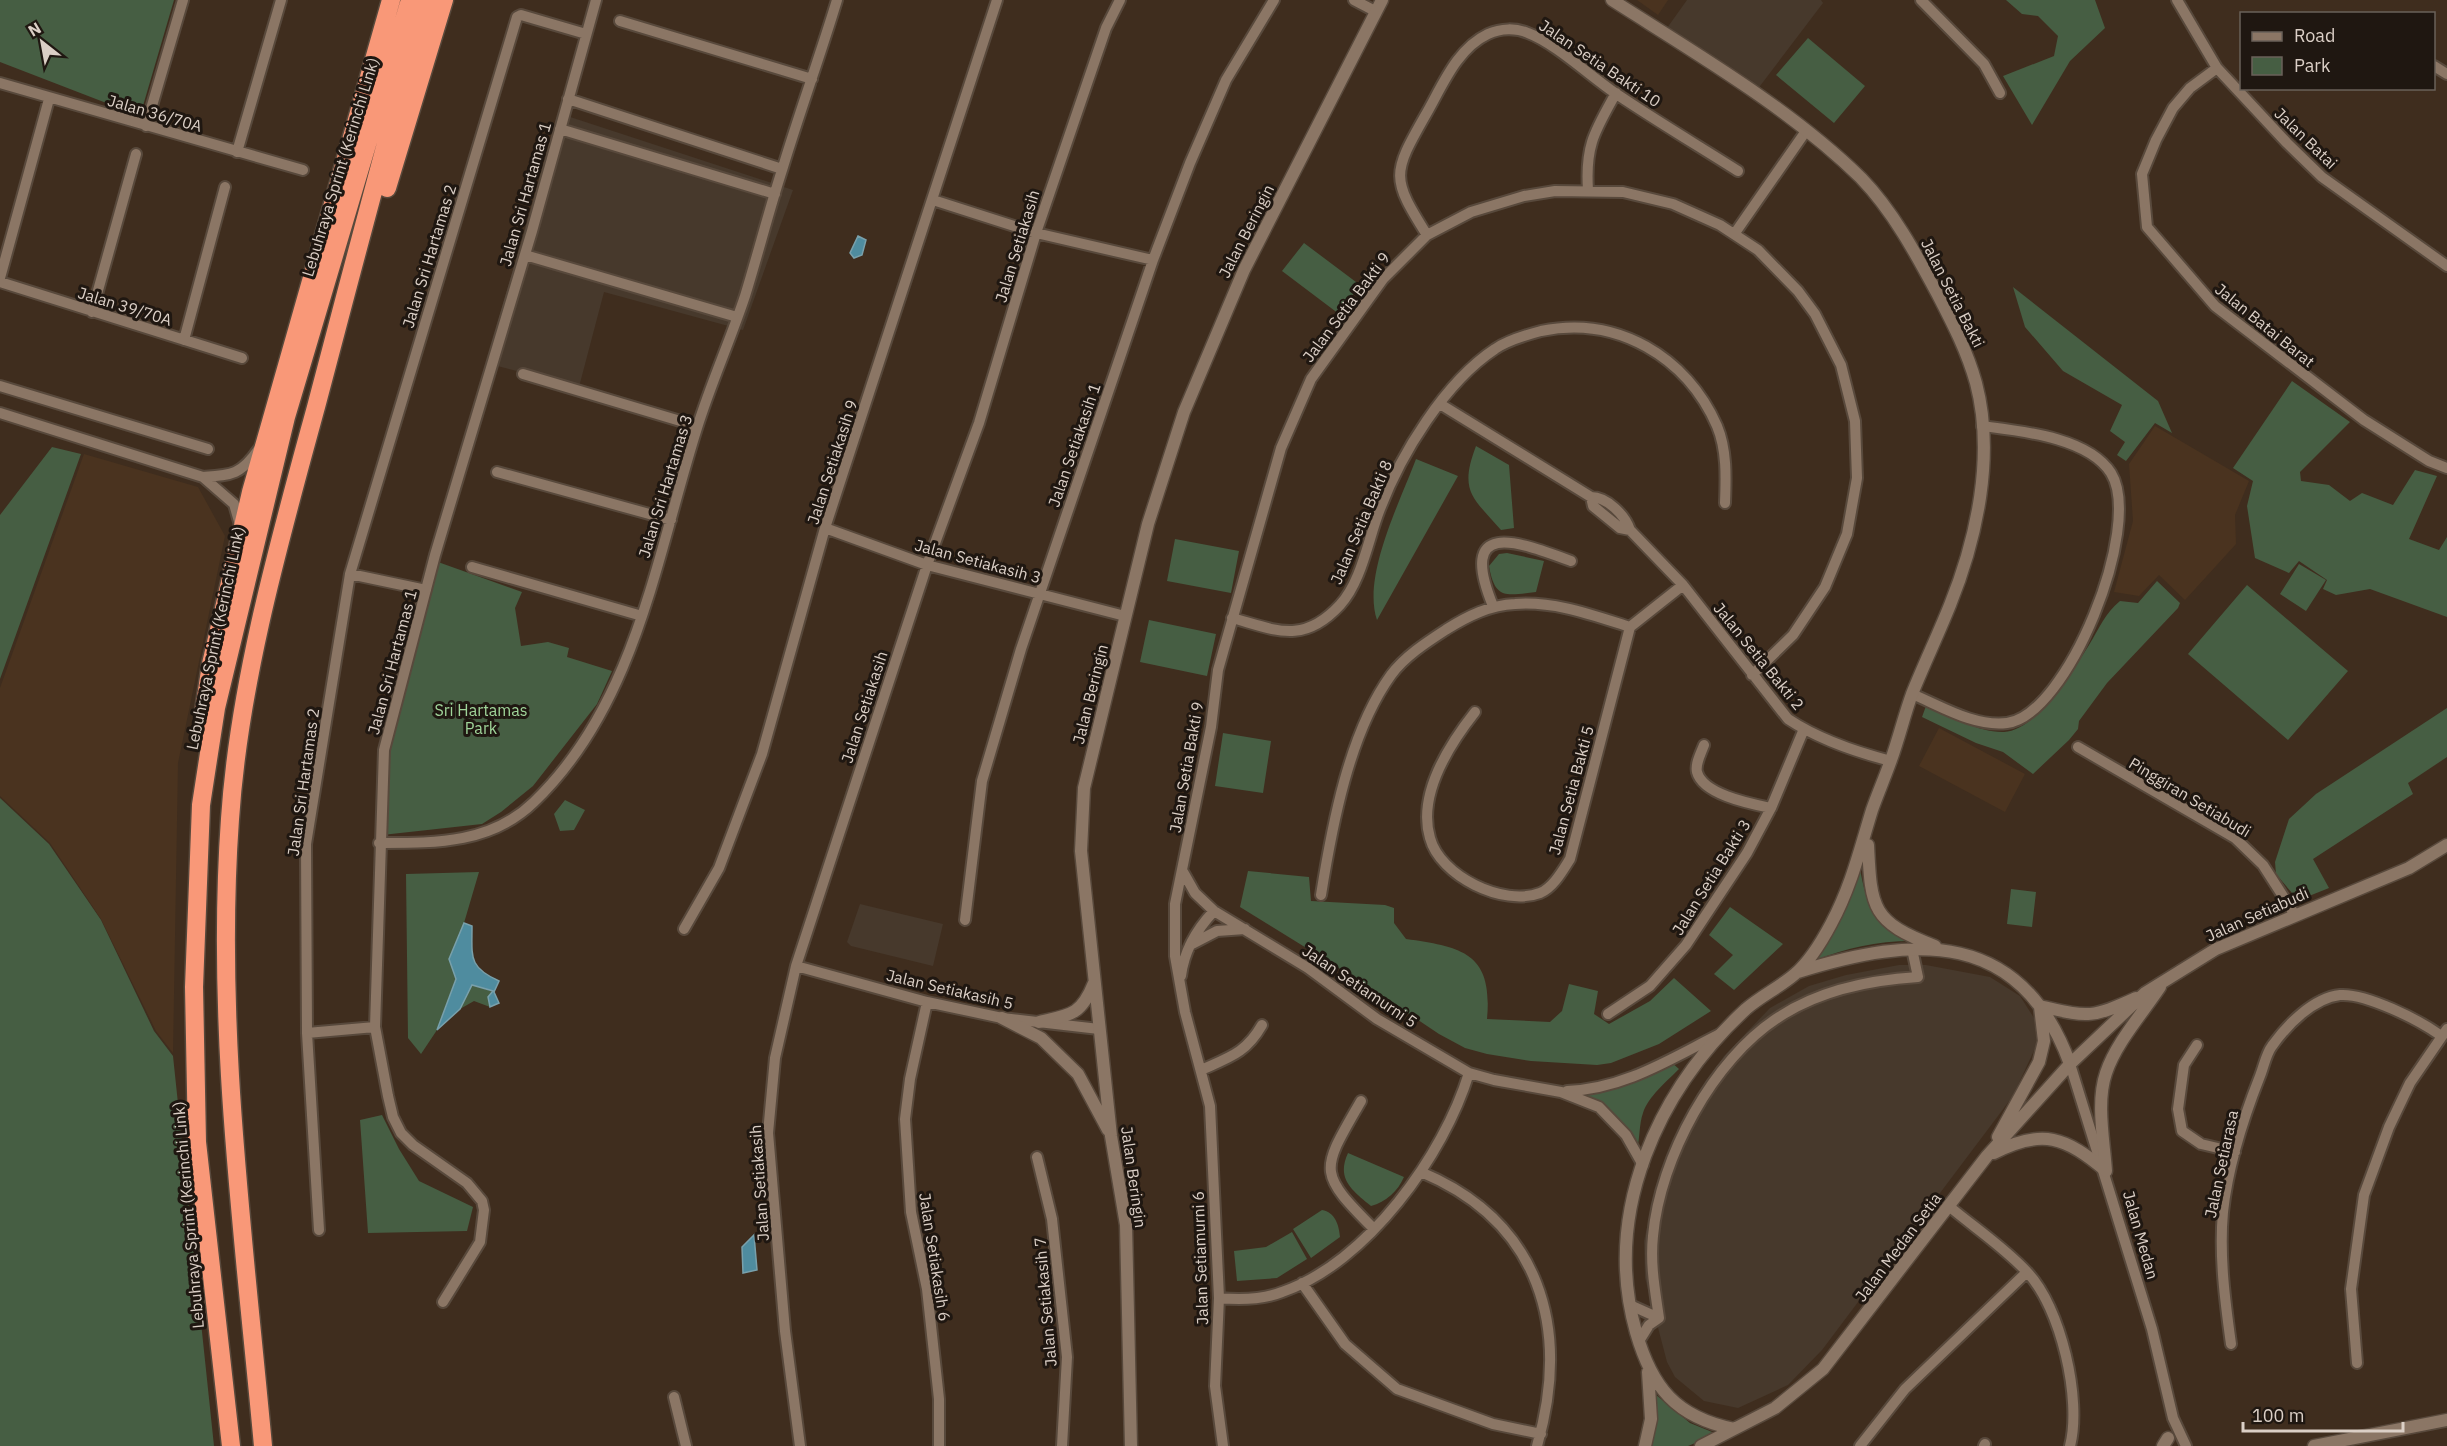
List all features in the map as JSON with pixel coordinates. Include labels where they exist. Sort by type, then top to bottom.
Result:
[{"type":"highway","points":[[201,805],[196,765],[211,664],[239,542],[391,0]]},
{"type":"highway","name":"Lebuhraya Sprint (Kerinchi Link)","points":[[263,1446],[234,1139],[224,970],[230,818],[239,738],[272,573],[403,52],[410,0]]},
{"type":"highway","name":"Lebuhraya Sprint (Kerinchi Link)","points":[[231,1446],[197,1142],[194,987],[201,805],[216,708],[286,417],[403,52],[426,0]]},
{"type":"highway","points":[[296,479],[444,0]]},
{"type":"street","points":[[146,126],[183,0]]},
{"type":"street","points":[[237,152],[281,0]]},
{"type":"street","name":"Jalan Sri Hartamas 1","points":[[443,1302],[480,1242],[484,1220],[482,1201],[467,1183],[426,1155],[401,1132],[393,1118],[375,1027],[379,843],[384,750],[426,590],[495,347],[525,255],[596,0]]},
{"type":"street","name":"Jalan Sri Hartamas 3","points":[[379,843],[438,843],[479,836],[516,817],[534,802],[573,759],[605,709],[642,616],[698,426],[737,317],[837,0]]},
{"type":"street","name":"Jalan Setiakasih 9","points":[[684,929],[718,868],[762,754],[825,528],[997,0]]},
{"type":"street","name":"Jalan Setiakasih","points":[[800,1446],[785,1331],[768,1133],[775,1058],[796,966],[927,565],[979,423],[1036,233],[1106,28],[1120,0]]},
{"type":"street","name":"Jalan Setiakasih 1","points":[[965,920],[982,781],[1021,649],[1153,260],[1226,80],[1274,0]]},
{"type":"street","points":[[1354,0],[1375,11],[1388,0]]},
{"type":"street","name":"Jalan Beringin","points":[[1131,1446],[1126,1225],[1111,1136],[1081,851],[1084,788],[1148,524],[1189,401],[1244,270],[1382,0]]},
{"type":"street","name":"Jalan Setia Bakti","points":[[1612,0],[1706,60],[1806,131],[1863,181],[1899,226],[1965,348],[1977,387],[1982,426],[1983,470],[1971,544],[1951,603],[1912,694],[1840,908],[1822,939],[1797,972]]},
{"type":"street","points":[[1921,0],[1984,64],[2000,93]]},
{"type":"street","name":"Jalan Batai","points":[[2178,0],[2217,68],[2287,143],[2322,177],[2447,266]]},
{"type":"street","name":"Jalan Sri Hartamas 2","points":[[319,1230],[306,1033],[306,844],[350,574],[517,17],[521,15],[586,34]]},
{"type":"street","points":[[620,21],[812,79]]},
{"type":"street","name":"Jalan Setia Bakti 10","points":[[1427,235],[1404,200],[1400,188],[1401,161],[1451,68],[1476,42],[1500,30],[1520,30],[1530,33],[1616,93],[1738,171]]},
{"type":"street","name":"Jalan Batai Barat","points":[[2217,68],[2190,88],[2174,108],[2156,140],[2142,174],[2147,227],[2215,306],[2364,420],[2429,461],[2447,468]]},
{"type":"street","name":"Jalan 36/70A","points":[[0,83],[49,99],[303,170]]},
{"type":"street","points":[[1588,190],[1586,163],[1589,145],[1616,93]]},
{"type":"street","points":[[0,280],[49,99]]},
{"type":"street","points":[[568,99],[782,169]]},
{"type":"street","points":[[560,129],[775,194]]},
{"type":"street","points":[[1735,233],[1806,131]]},
{"type":"street","points":[[92,312],[136,154]]},
{"type":"street","points":[[184,340],[225,188]]},
{"type":"street","name":"Jalan Setia Bakti 9","points":[[1182,870],[1211,727],[1218,670],[1281,448],[1311,379],[1397,262],[1427,235],[1452,221],[1497,203],[1555,191],[1588,190],[1623,192],[1665,201],[1705,217],[1735,233],[1779,269],[1820,322],[1841,365],[1849,393],[1857,449],[1853,506],[1847,534],[1834,570],[1811,612],[1793,635],[1752,675]]},
{"type":"street","points":[[933,200],[1036,233],[1153,260]]},
{"type":"street","points":[[525,255],[737,317]]},
{"type":"street","name":"Jalan 39/70A","points":[[0,280],[92,312],[242,358]]},
{"type":"street","name":"Jalan Setia Bakti 8","points":[[1232,618],[1287,633],[1298,632],[1309,628],[1340,605],[1354,583],[1380,508],[1397,471],[1440,404],[1468,369],[1497,347],[1528,334],[1555,328],[1582,327],[1622,335],[1666,358],[1697,390],[1718,428],[1726,465],[1725,503]]},
{"type":"street","points":[[523,374],[698,426]]},
{"type":"street","points":[[0,386],[208,449]]},
{"type":"street","name":"Jalan Setia Bakti 2","points":[[1440,404],[1591,497],[1599,497],[1626,519],[1630,530],[1683,585],[1788,719],[1804,729],[1891,761]]},
{"type":"street","points":[[0,413],[203,477],[234,504],[240,523],[239,542]]},
{"type":"street","points":[[1912,694],[1982,723],[2008,723],[2031,714],[2067,668],[2100,602],[2113,565],[2119,503],[2110,471],[2097,459],[2058,440],[2040,434],[1982,426]]},
{"type":"street","points":[[203,477],[233,473],[243,469],[269,429]]},
{"type":"street","points":[[497,472],[671,520]]},
{"type":"street","name":"Jalan Setiakasih 3","points":[[825,528],[927,565],[1125,616]]},
{"type":"street","points":[[1493,606],[1480,568],[1486,552],[1496,544],[1502,542],[1523,544],[1571,561]]},
{"type":"street","points":[[472,567],[642,616]]},
{"type":"street","points":[[350,574],[426,590]]},
{"type":"street","points":[[1321,895],[1334,814],[1371,708],[1392,674],[1417,650],[1437,636],[1493,606],[1558,605],[1630,627],[1683,585]]},
{"type":"street","name":"Jalan Setia Bakti 5","points":[[1475,712],[1449,749],[1435,782],[1428,805],[1430,839],[1440,856],[1458,875],[1480,888],[1515,896],[1541,893],[1558,877],[1570,859],[1630,627]]},
{"type":"street","name":"Jalan Setia Bakti 3","points":[[1608,1014],[1650,986],[1686,945],[1747,853],[1771,808],[1804,729]]},
{"type":"street","points":[[1704,746],[1697,761],[1697,773],[1703,782],[1738,801],[1771,808]]},
{"type":"street","name":"Pinggiran Setiabudi","points":[[2078,747],[2235,838],[2263,865],[2295,915]]},
{"type":"street","name":"Jalan Setia Bakti","points":[[1867,832],[1868,882],[1877,909],[1887,922],[1944,949],[1988,963],[2010,976],[2052,1020],[2070,1064]]},
{"type":"street","name":"Jalan Setiabudi","points":[[2070,1064],[2145,993],[2216,949],[2409,868],[2447,845]]},
{"type":"street","name":"Jalan Setiamurni 5","points":[[1182,870],[1196,893],[1214,911],[1308,968],[1377,1019],[1469,1073],[1561,1092],[1599,1107],[1626,1135],[1643,1165]]},
{"type":"street","name":"Jalan Setiamurni 6","points":[[1182,870],[1175,904],[1173,932],[1180,985],[1210,1106],[1219,1298],[1215,1386],[1223,1446]]},
{"type":"street","name":"Jalan Setiamurni 6","points":[[1180,985],[1182,968],[1190,945],[1196,932],[1214,911]]},
{"type":"street","points":[[1190,945],[1217,931],[1247,929]]},
{"type":"street","points":[[1659,1318],[1652,1276],[1655,1218],[1672,1158],[1701,1102],[1744,1045],[1779,1016],[1835,991],[1874,982],[1918,977],[1912,949]]},
{"type":"street","name":"Jalan Setia Bakti","points":[[1797,972],[1855,957],[1912,949],[1944,949]]},
{"type":"street","name":"Jalan Setiakasih 5","points":[[796,966],[927,1002],[1002,1018],[1099,1029]]},
{"type":"street","points":[[1734,1428],[1710,1424],[1691,1416],[1663,1391],[1648,1367],[1630,1305],[1625,1276],[1625,1238],[1631,1202],[1643,1165],[1666,1110],[1684,1079],[1747,1008],[1797,972]]},
{"type":"street","points":[[1039,1022],[1072,1015],[1086,1002],[1095,979]]},
{"type":"street","points":[[2106,1171],[2102,1096],[2105,1075],[2111,1060],[2162,983]]},
{"type":"street","points":[[1987,1156],[2039,1062],[2044,1041],[2040,1006],[2083,1016],[2101,1014],[2145,993]]},
{"type":"street","name":"Jalan Setiarasa","points":[[2230,1344],[2224,1295],[2223,1212],[2241,1123],[2271,1047],[2296,1020],[2316,1003],[2340,995],[2355,996],[2444,1032]]},
{"type":"street","name":"Jalan Setiakasih 6","points":[[927,1002],[910,1079],[905,1119],[911,1212],[927,1289],[939,1399],[939,1446]]},
{"type":"street","points":[[1002,1018],[1041,1038],[1078,1074],[1111,1136]]},
{"type":"street","points":[[1201,1070],[1242,1052],[1252,1042],[1262,1025]]},
{"type":"street","points":[[306,1033],[375,1027]]},
{"type":"street","points":[[2358,1363],[2351,1289],[2364,1195],[2389,1127],[2410,1083],[2444,1032]]},
{"type":"street","name":"Jalan Setiamurni 5","points":[[1561,1092],[1595,1089],[1636,1077],[1723,1033]]},
{"type":"street","points":[[2197,1045],[2184,1065],[2178,1109],[2182,1131],[2201,1144],[2235,1152]]},
{"type":"street","name":"Jalan Medan","points":[[2070,1064],[2106,1171],[2155,1339],[2174,1418],[2187,1446]]},
{"type":"street","name":"Jalan Medan Setia","points":[[1701,1446],[1775,1408],[1823,1369],[1987,1156],[2070,1064]]},
{"type":"street","points":[[1219,1298],[1262,1298],[1302,1283],[1340,1259],[1374,1229],[1421,1172],[1447,1126],[1469,1073]]},
{"type":"street","points":[[1361,1101],[1331,1158],[1329,1168],[1336,1189],[1374,1229]]},
{"type":"street","points":[[1987,1156],[2014,1143],[2041,1137],[2057,1140],[2081,1150],[2106,1171]]},
{"type":"street","name":"Jalan Setiakasih 7","points":[[1037,1157],[1052,1219],[1067,1357],[1062,1446]]},
{"type":"street","points":[[1421,1172],[1467,1196],[1496,1220],[1516,1242],[1538,1290],[1549,1320],[1550,1370],[1537,1446]]},
{"type":"street","points":[[1950,1207],[2027,1272],[2040,1288],[2056,1321],[2068,1376],[2074,1416],[2070,1446]]},
{"type":"street","points":[[1860,1446],[1905,1389],[2027,1272]]},
{"type":"street","points":[[1302,1283],[1346,1344],[1397,1389],[1493,1424],[1540,1434]]},
{"type":"street","points":[[1630,1305],[1659,1318]]},
{"type":"street","points":[[1639,1341],[1648,1325],[1659,1318]]},
{"type":"street","points":[[1645,1446],[1651,1419],[1648,1367]]},
{"type":"street","points":[[675,1397],[686,1446]]},
{"type":"street","points":[[2166,1443],[2174,1418]]},
{"type":"street","points":[[2314,1446],[2447,1420]]},
{"type":"shaded area","points":[[1637,0],[1668,0],[1658,15]]},
{"type":"shaded area","points":[[1687,0],[1821,0],[1823,3],[1757,90],[1667,28]]},
{"type":"shaded area","points":[[558,113],[793,190],[743,330],[604,292],[579,387],[486,363]]},
{"type":"shaded area","points":[[2155,426],[2249,481],[2235,515],[2236,544],[2185,600],[2159,575],[2139,596],[2114,592],[2133,521],[2129,464]]},
{"type":"shaded area","points":[[84,454],[198,487],[225,536],[178,763],[173,1053],[156,1031],[101,919],[50,843],[0,796],[0,688]]},
{"type":"shaded area","points":[[1939,728],[2025,774],[2005,812],[1919,766]]},
{"type":"shaded area","points":[[860,904],[943,924],[933,966],[851,946],[847,942]]},
{"type":"shaded area","points":[[1899,965],[1926,965],[1990,977],[2020,996],[2034,1018],[2037,1044],[2013,1096],[1822,1350],[1788,1385],[1738,1408],[1704,1401],[1675,1377],[1667,1362],[1645,1278],[1644,1241],[1653,1200],[1668,1154],[1693,1104],[1724,1056],[1770,1008],[1809,986],[1846,975]]},
{"type":"green space","points":[[0,0],[174,0],[140,116],[0,62]]},
{"type":"green space","points":[[2006,0],[2095,0],[2105,28],[2070,61],[2032,125],[2003,76],[2054,56],[2058,36],[2038,16],[2022,14]]},
{"type":"green space","points":[[1808,38],[1865,86],[1834,123],[1776,75]]},
{"type":"green space","points":[[1304,243],[1360,285],[1339,314],[1282,271]]},
{"type":"green space","points":[[2013,287],[2158,401],[2172,433],[2155,423],[2126,461],[2117,455],[2125,442],[2110,431],[2122,405],[2063,371],[2025,327]]},
{"type":"green space","points":[[2292,381],[2350,422],[2300,472],[2301,481],[2329,485],[2350,501],[2362,493],[2393,505],[2415,470],[2437,476],[2409,539],[2439,550],[2447,537],[2447,617],[2370,589],[2336,595],[2323,589],[2327,580],[2299,561],[2289,573],[2255,558],[2247,506],[2253,481],[2233,468]]},
{"type":"green space","points":[[1476,446],[1509,465],[1514,528],[1501,530],[1482,509],[1471,492],[1469,473]]},
{"type":"green space","points":[[52,447],[81,454],[0,679],[0,515]]},
{"type":"green space","points":[[1416,459],[1458,476],[1377,620],[1374,602],[1379,561],[1385,539]]},
{"type":"green space","points":[[1175,539],[1239,551],[1231,593],[1167,581]]},
{"type":"green space","points":[[1507,553],[1544,561],[1536,592],[1504,593],[1495,585],[1489,566],[1499,554]]},
{"type":"green space","name":"Sri Hartamas Park","points":[[438,562],[522,592],[515,608],[521,646],[548,642],[569,648],[567,657],[612,671],[597,704],[533,786],[501,812],[482,824],[382,835],[386,750]]},
{"type":"green space","points":[[2299,564],[2326,580],[2306,611],[2280,594]]},
{"type":"green space","points":[[2157,581],[2180,603],[2178,608],[2107,683],[2079,721],[2078,729],[2069,740],[2033,774],[2003,752],[1976,743],[1922,717],[1926,706],[1985,730],[2004,732],[2016,729],[2041,711],[2052,698],[2073,670],[2110,611],[2120,601],[2138,603]]},
{"type":"green space","points":[[2247,585],[2348,671],[2288,740],[2188,654]]},
{"type":"green space","points":[[1149,620],[1216,634],[1207,676],[1140,662]]},
{"type":"green space","points":[[2447,708],[2447,757],[2408,783],[2413,794],[2313,859],[2329,888],[2304,898],[2292,893],[2276,874],[2275,862],[2289,819],[2316,794]]},
{"type":"green space","points":[[1223,733],[1271,741],[1263,793],[1215,786]]},
{"type":"green space","points":[[0,798],[49,844],[101,920],[154,1031],[173,1056],[214,1446],[0,1446]]},
{"type":"green space","points":[[565,800],[585,810],[574,830],[560,831],[554,814]]},
{"type":"green space","points":[[1860,869],[1866,894],[1875,913],[1889,928],[1912,941],[1861,946],[1813,961],[1841,917]]},
{"type":"green space","points":[[1248,871],[1309,877],[1311,901],[1385,905],[1394,908],[1394,923],[1406,939],[1459,951],[1479,967],[1485,980],[1488,997],[1487,1019],[1550,1022],[1562,1011],[1569,984],[1598,991],[1594,1014],[1609,1024],[1650,1001],[1674,978],[1711,1011],[1659,1044],[1611,1063],[1597,1065],[1531,1061],[1465,1048],[1439,1034],[1363,983],[1240,907]]},
{"type":"green space","points":[[479,872],[464,923],[449,959],[456,978],[437,1030],[421,1054],[408,1038],[406,874]]},
{"type":"green space","points":[[2011,889],[2036,892],[2032,927],[2007,924]]},
{"type":"green space","points":[[1730,907],[1783,944],[1734,990],[1714,974],[1733,955],[1709,935]]},
{"type":"green space","points":[[472,985],[494,992],[488,997],[490,1007],[474,1001],[460,1009]]},
{"type":"green space","points":[[1671,1062],[1679,1069],[1645,1107],[1637,1150],[1628,1134],[1575,1093]]},
{"type":"green space","points":[[382,1115],[419,1181],[473,1207],[467,1231],[368,1233],[360,1120]]},
{"type":"green space","points":[[1348,1153],[1404,1177],[1391,1195],[1371,1206],[1352,1189],[1345,1177],[1345,1162]]},
{"type":"green space","points":[[1322,1210],[1330,1213],[1336,1220],[1340,1237],[1311,1258],[1293,1229]]},
{"type":"green space","points":[[1292,1232],[1307,1259],[1277,1278],[1237,1281],[1234,1251],[1266,1247]]},
{"type":"green space","points":[[1655,1394],[1690,1423],[1717,1434],[1688,1446],[1651,1446],[1656,1426]]},
{"type":"water","points":[[858,236],[866,240],[862,255],[854,258],[850,253]]},
{"type":"water","points":[[464,923],[472,926],[472,953],[477,966],[499,981],[494,992],[499,1003],[490,1007],[488,997],[493,991],[472,985],[460,1009],[437,1030],[456,979],[449,959]]},
{"type":"water","points":[[754,1235],[757,1270],[743,1273],[742,1247]]}]
